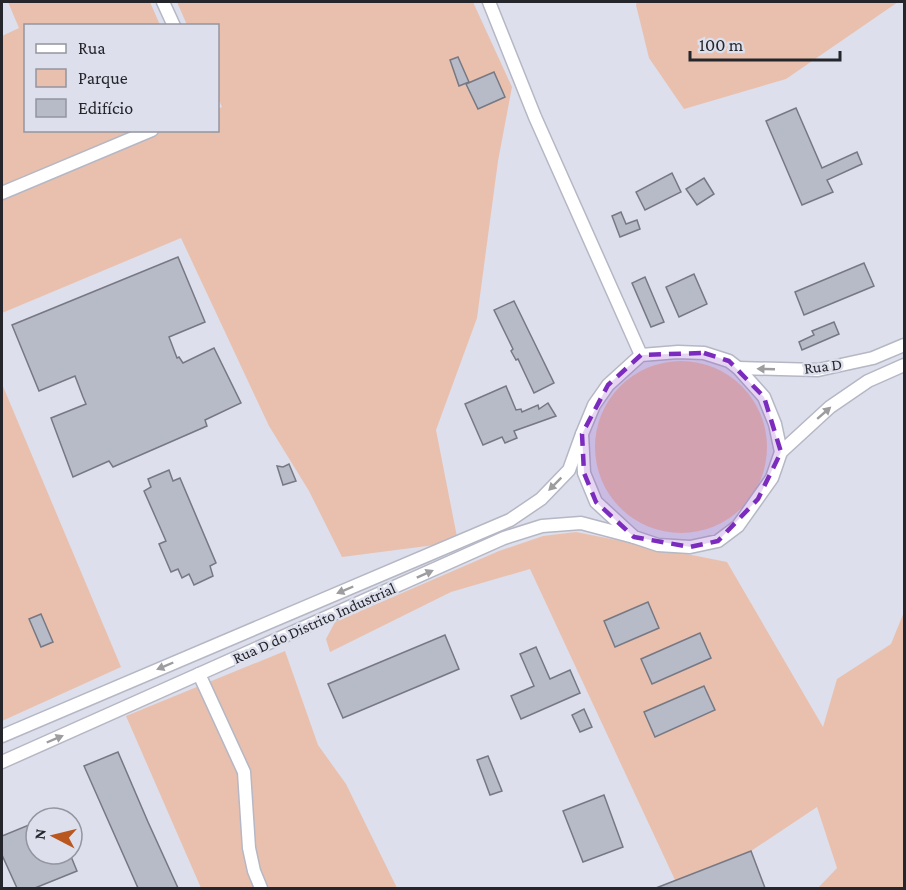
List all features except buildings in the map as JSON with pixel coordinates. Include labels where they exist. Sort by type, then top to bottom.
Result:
[{"type":"street","points":[[163,2],[173,24]]},
{"type":"street","points":[[489,2],[535,117],[641,355]]},
{"type":"street","points":[[2,193],[147,132]]},
{"type":"street","name":"Rua D","points":[[738,368],[818,370],[873,358],[904,345]]},
{"type":"street","points":[[678,352],[704,353],[729,361],[738,368],[764,397],[775,424],[781,452],[772,478],[738,526],[718,541],[690,547],[658,545],[634,537],[596,502],[584,473],[582,434],[594,405],[608,385],[641,355],[678,352]]},
{"type":"street","name":"Rua D","points":[[781,452],[830,407],[868,381],[904,365]]},
{"type":"street","name":"Rua D do Distrito Industrial","points":[[2,736],[510,520],[541,498],[569,470],[582,434]]},
{"type":"street","name":"Rua D do Distrito Industrial","points":[[2,762],[504,538],[542,526],[581,523],[634,537]]},
{"type":"street","points":[[200,674],[244,772],[249,848],[254,871],[261,888]]},
{"type":"highlighted area","points":[[704,353],[729,361],[764,397],[781,452],[758,499],[718,541],[690,547],[634,537],[596,502],[584,473],[582,434],[608,385],[641,355]]},
{"type":"green space","points":[[8,2],[150,2],[160,24],[24,24],[24,132],[219,132],[219,108],[222,107],[219,100],[219,24],[187,24],[177,2],[473,2],[512,87],[498,161],[477,318],[436,430],[458,542],[342,557],[309,491],[269,426],[181,238],[2,313],[2,36],[19,28]]},
{"type":"green space","points":[[637,2],[898,2],[786,79],[684,109],[649,58]]},
{"type":"green space","points":[[681,361],[698,362],[714,367],[729,375],[742,386],[753,399],[761,414],[766,430],[766,464],[761,480],[753,495],[742,508],[729,519],[714,527],[698,532],[681,533],[664,532],[648,527],[633,519],[620,508],[609,495],[601,480],[596,464],[595,447],[596,430],[601,414],[609,399],[620,386],[633,375],[648,367],[664,362]]},
{"type":"green space","points":[[2,384],[121,667],[2,721]]},
{"type":"green space","points":[[576,532],[727,562],[823,727],[837,679],[891,644],[904,612],[904,888],[818,888],[837,868],[817,807],[751,851],[675,880],[530,569],[451,592],[330,652],[326,639],[335,622],[499,551],[543,536]]},
{"type":"green space","points":[[285,651],[318,745],[346,784],[397,888],[201,888],[126,716]]}]
